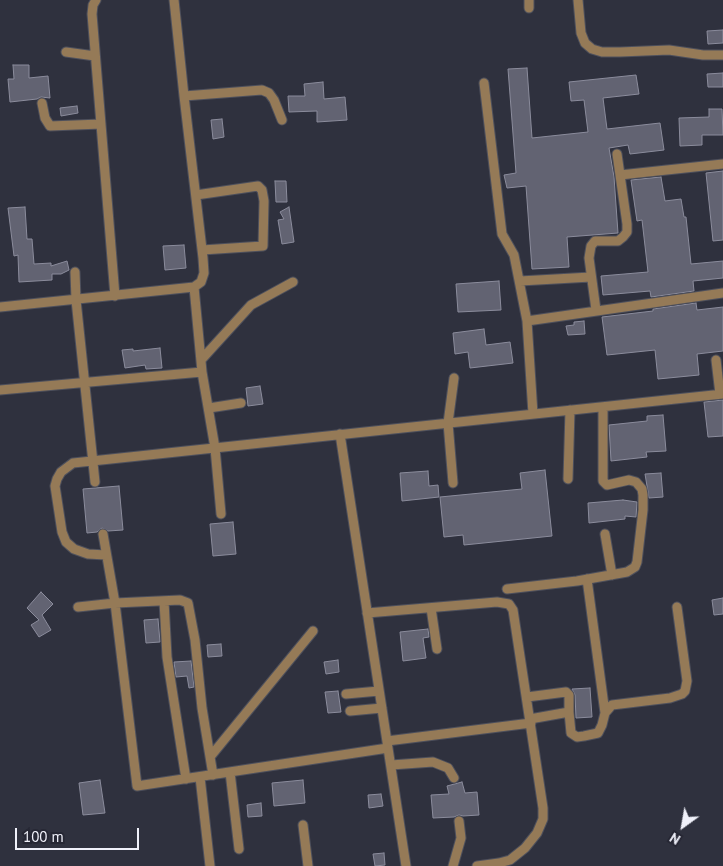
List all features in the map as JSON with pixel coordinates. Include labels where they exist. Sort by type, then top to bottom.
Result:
[{"type":"lane","points":[[95,0],[92,14],[115,296]]},
{"type":"lane","points":[[0,307],[194,287],[203,278],[202,250],[174,0]]},
{"type":"lane","points":[[578,0],[581,33],[585,43],[592,49],[602,52],[669,50],[703,56],[723,55]]},
{"type":"lane","points":[[66,52],[95,56]]},
{"type":"lane","points":[[484,83],[502,234],[514,255],[526,321],[533,414]]},
{"type":"lane","points":[[184,96],[262,90],[269,93],[274,100],[282,120]]},
{"type":"lane","points":[[42,102],[45,118],[50,126],[101,124]]},
{"type":"lane","points":[[596,310],[589,258],[591,246],[595,241],[618,240],[624,237],[627,232],[617,154]]},
{"type":"lane","points":[[620,175],[723,164]]},
{"type":"lane","points":[[196,195],[258,186],[262,190],[264,201],[263,246],[202,250]]},
{"type":"lane","points":[[75,272],[76,300],[95,482]]},
{"type":"lane","points":[[520,281],[591,277]]},
{"type":"lane","points":[[201,360],[251,305],[293,282]]},
{"type":"lane","points":[[194,287],[202,372],[215,448],[221,514]]},
{"type":"lane","points":[[526,321],[723,293]]},
{"type":"lane","points":[[106,555],[81,553],[66,542],[62,532],[56,486],[57,479],[61,472],[73,463],[721,394],[716,360]]},
{"type":"lane","points":[[0,390],[85,384],[202,372]]},
{"type":"lane","points":[[453,483],[448,423],[454,378]]},
{"type":"lane","points":[[209,408],[241,403]]},
{"type":"lane","points":[[506,590],[612,575],[631,570],[637,562],[644,510],[642,489],[636,482],[630,480],[607,485],[603,480],[603,407]]},
{"type":"lane","points":[[568,479],[570,410]]},
{"type":"lane","points":[[340,434],[406,866]]},
{"type":"lane","points":[[103,534],[115,603],[137,786],[213,775],[530,721],[569,712]]},
{"type":"lane","points":[[605,534],[612,575]]},
{"type":"lane","points":[[527,697],[566,692],[568,695],[571,733],[577,737],[598,733],[605,712],[587,579]]},
{"type":"lane","points":[[78,607],[115,603],[185,600],[190,608],[202,708],[213,775]]},
{"type":"lane","points":[[164,601],[167,657],[186,779]]},
{"type":"lane","points":[[368,613],[497,602],[509,604],[513,610],[543,808],[543,819],[537,833],[525,848],[510,860],[499,864],[476,866]]},
{"type":"lane","points":[[605,712],[612,704],[677,697],[685,691],[687,681],[677,607]]},
{"type":"lane","points":[[432,608],[437,649]]},
{"type":"lane","points":[[210,757],[313,630]]},
{"type":"lane","points":[[346,694],[379,691]]},
{"type":"lane","points":[[350,711],[382,708]]},
{"type":"lane","points":[[390,765],[432,762],[448,768],[454,778]]},
{"type":"lane","points":[[230,772],[239,849]]},
{"type":"lane","points":[[200,777],[210,866]]},
{"type":"lane","points":[[453,866],[461,838],[459,821]]},
{"type":"lane","points":[[304,825],[308,866]]},
{"type":"building","points":[[723,30],[723,43],[708,44],[707,31]]},
{"type":"building","points":[[13,65],[29,65],[29,78],[48,76],[50,98],[41,97],[10,102],[8,79],[14,79]]},
{"type":"building","points":[[527,68],[532,138],[588,132],[584,100],[571,101],[569,82],[636,75],[639,94],[603,98],[607,129],[660,123],[664,150],[630,154],[628,145],[609,148],[614,177],[618,233],[567,237],[569,267],[532,269],[526,186],[507,188],[504,175],[516,173],[508,69]]},
{"type":"building","points":[[723,73],[723,87],[708,87],[707,74]]},
{"type":"building","points":[[323,82],[324,99],[345,97],[347,120],[317,122],[317,111],[289,112],[288,96],[305,96],[304,84]]},
{"type":"building","points":[[77,106],[78,113],[61,116],[60,108]]},
{"type":"building","points":[[709,109],[722,109],[723,135],[702,135],[702,145],[680,146],[679,118],[709,117]]},
{"type":"building","points":[[222,119],[224,137],[213,139],[211,120]]},
{"type":"building","points":[[723,171],[723,240],[713,241],[706,173]]},
{"type":"building","points":[[661,177],[665,201],[681,199],[684,217],[686,217],[691,264],[723,261],[723,278],[693,281],[694,291],[651,297],[650,291],[603,295],[601,276],[648,272],[642,220],[637,221],[631,180]]},
{"type":"building","points":[[275,181],[286,181],[287,202],[276,202]]},
{"type":"building","points":[[25,207],[27,239],[32,239],[34,264],[51,263],[51,266],[67,261],[69,270],[61,274],[52,274],[52,280],[19,282],[18,255],[14,256],[8,208]]},
{"type":"building","points":[[289,207],[294,242],[282,244],[278,220],[284,219],[280,212]]},
{"type":"building","points":[[184,245],[186,268],[165,270],[163,246]]},
{"type":"building","points":[[499,281],[501,310],[458,312],[456,284]]},
{"type":"building","points":[[696,303],[697,310],[723,307],[723,351],[697,354],[699,375],[658,379],[655,350],[607,355],[602,317],[653,311],[653,309]]},
{"type":"building","points":[[584,321],[585,334],[568,335],[566,326],[574,325],[574,322]]},
{"type":"building","points":[[484,329],[486,345],[510,342],[513,363],[470,368],[468,352],[455,354],[453,333]]},
{"type":"building","points":[[160,348],[162,368],[146,369],[145,365],[125,368],[122,350],[133,349],[133,351]]},
{"type":"building","points":[[260,386],[263,404],[248,406],[246,388]]},
{"type":"building","points":[[723,400],[723,436],[708,437],[704,402]]},
{"type":"building","points":[[663,415],[666,451],[646,452],[647,457],[611,461],[609,425],[647,421],[647,416]]},
{"type":"building","points":[[545,470],[552,536],[464,545],[463,535],[444,537],[440,497],[522,489],[520,473]]},
{"type":"building","points":[[428,471],[429,486],[438,485],[439,497],[402,501],[400,473]]},
{"type":"building","points":[[661,473],[663,497],[649,498],[645,474]]},
{"type":"building","points":[[119,486],[123,530],[108,531],[102,528],[97,532],[87,533],[83,489]]},
{"type":"building","points":[[623,500],[637,502],[636,517],[625,516],[625,519],[589,523],[588,503]]},
{"type":"building","points":[[233,522],[236,554],[213,556],[210,524]]},
{"type":"building","points":[[41,592],[53,604],[42,615],[51,630],[39,637],[31,625],[39,620],[27,608]]},
{"type":"building","points":[[723,598],[723,614],[714,615],[712,600]]},
{"type":"building","points":[[158,619],[160,642],[146,643],[144,620]]},
{"type":"building","points":[[428,629],[429,637],[423,638],[426,658],[403,661],[400,632]]},
{"type":"building","points":[[221,644],[222,656],[208,657],[207,645]]},
{"type":"building","points":[[338,660],[339,672],[326,674],[324,662]]},
{"type":"building","points":[[191,661],[194,687],[189,688],[187,676],[176,677],[174,662]]},
{"type":"building","points":[[590,688],[592,717],[576,718],[575,695],[572,689]]},
{"type":"building","points":[[338,691],[341,712],[328,713],[325,692]]},
{"type":"building","points":[[100,780],[105,813],[83,815],[79,783]]},
{"type":"building","points":[[303,780],[305,803],[274,806],[272,783]]},
{"type":"building","points":[[462,782],[465,793],[477,792],[479,815],[433,818],[431,795],[449,794],[447,786]]},
{"type":"building","points":[[381,794],[383,806],[369,808],[368,795]]},
{"type":"building","points":[[261,803],[262,816],[248,817],[247,805]]},
{"type":"building","points":[[384,853],[385,865],[375,866],[373,854]]}]
